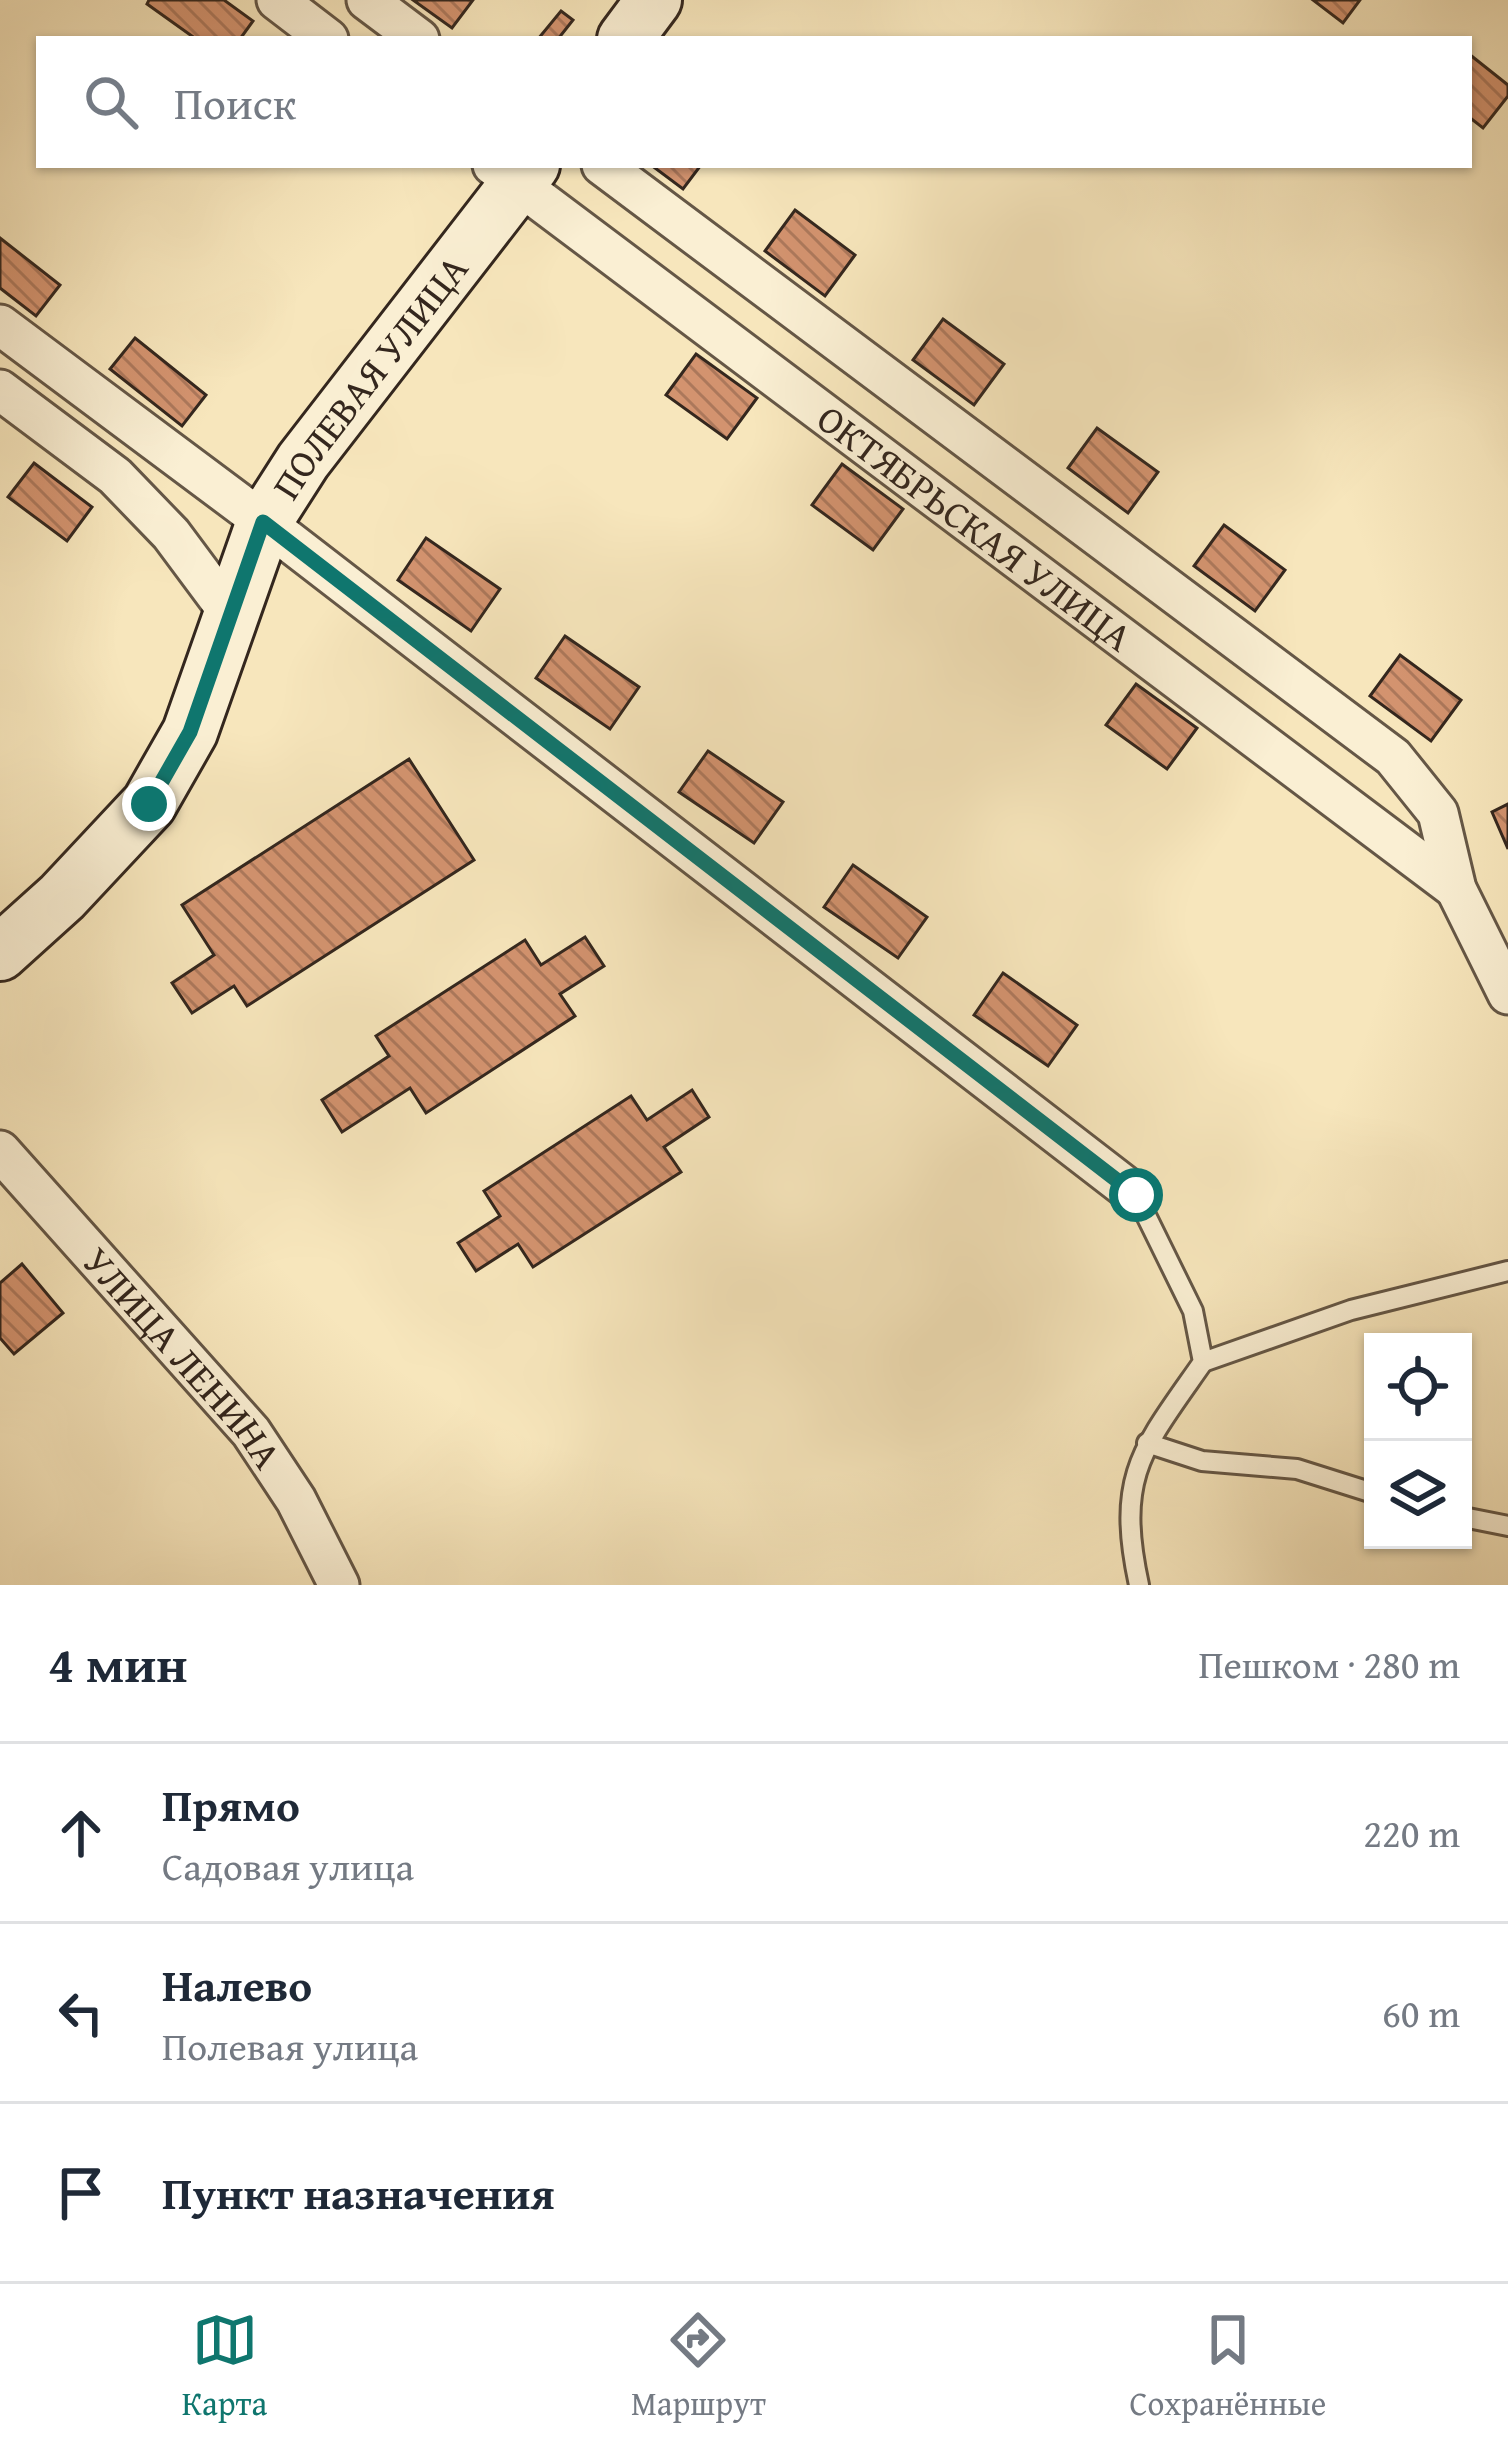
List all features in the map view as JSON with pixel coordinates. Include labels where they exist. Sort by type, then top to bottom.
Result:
[{"type":"street","points":[[277,0],[324,36]]},
{"type":"street","points":[[367,0],[415,36]]},
{"type":"street","points":[[627,36],[654,0]]},
{"type":"street","name":"ОКТЯБРЬСКАЯ УЛИЦА","points":[[606,168],[1393,757],[1438,813],[1456,890],[1508,994]]},
{"type":"street","name":"ОКТЯБРЬСКАЯ УЛИЦА","points":[[514,171],[1456,890]]},
{"type":"street","name":"ПОЛЕВАЯ УЛИЦА","points":[[0,953],[62,898],[149,804],[190,732],[263,522],[514,171]]},
{"type":"street","points":[[0,326],[263,522],[1136,1195]]},
{"type":"street","points":[[0,390],[115,476],[171,534],[232,616]]},
{"type":"street","name":"УЛИЦА ЛЕНИНА","points":[[0,1151],[251,1432],[296,1500],[339,1585]]},
{"type":"lane","points":[[1136,1195],[1193,1311],[1204,1362]]},
{"type":"lane","points":[[1138,1585],[1128,1497],[1147,1443],[1204,1362],[1351,1310],[1508,1271]]},
{"type":"lane","points":[[1147,1443],[1202,1461],[1297,1469],[1364,1490]]},
{"type":"lane","points":[[1472,1519],[1508,1526]]},
{"type":"building","points":[[149,0],[224,0],[253,21],[242,36],[192,36],[147,4]]},
{"type":"building","points":[[413,0],[473,0],[452,28]]},
{"type":"building","points":[[1313,0],[1360,0],[1343,23]]},
{"type":"building","points":[[561,11],[573,20],[560,36],[540,36]]},
{"type":"building","points":[[1472,56],[1508,85],[1508,96],[1483,128],[1472,119]]},
{"type":"building","points":[[655,168],[699,168],[683,189]]},
{"type":"building","points":[[795,210],[855,255],[825,296],[765,251]]},
{"type":"building","points":[[0,238],[60,285],[36,316],[0,288]]},
{"type":"building","points":[[943,319],[1004,364],[974,405],[913,360]]},
{"type":"building","points":[[135,338],[206,395],[182,426],[110,369]]},
{"type":"building","points":[[696,354],[757,398],[727,439],[666,395]]},
{"type":"building","points":[[1097,428],[1158,472],[1128,513],[1068,468]]},
{"type":"building","points":[[34,463],[92,507],[67,541],[8,497]]},
{"type":"building","points":[[842,464],[903,509],[873,550],[812,505]]},
{"type":"building","points":[[1224,525],[1285,570],[1255,611],[1194,566]]},
{"type":"building","points":[[426,538],[500,589],[471,631],[398,580]]},
{"type":"building","points":[[565,636],[639,687],[610,729],[536,678]]},
{"type":"building","points":[[1400,655],[1461,700],[1431,741],[1370,696]]},
{"type":"building","points":[[1136,684],[1197,728],[1167,769],[1106,725]]},
{"type":"building","points":[[708,751],[783,802],[754,843],[679,792]]},
{"type":"building","points":[[409,759],[474,860],[247,1006],[234,986],[192,1013],[172,983],[214,955],[182,905]]},
{"type":"building","points":[[1508,804],[1508,849],[1492,812]]},
{"type":"building","points":[[853,865],[927,917],[898,958],[824,907]]},
{"type":"building","points":[[585,937],[604,966],[560,994],[575,1016],[426,1113],[410,1088],[342,1132],[322,1100],[389,1056],[376,1036],[525,940],[541,965]]},
{"type":"building","points":[[1003,973],[1077,1025],[1048,1066],[974,1015]]},
{"type":"building","points":[[692,1090],[709,1117],[664,1147],[681,1172],[533,1267],[518,1244],[476,1271],[458,1243],[500,1216],[484,1191],[631,1096],[647,1120]]},
{"type":"building","points":[[22,1264],[63,1313],[14,1354],[0,1338],[0,1283]]},
{"type":"route","points":[[149,804],[190,732],[263,522],[1136,1195]]}]
